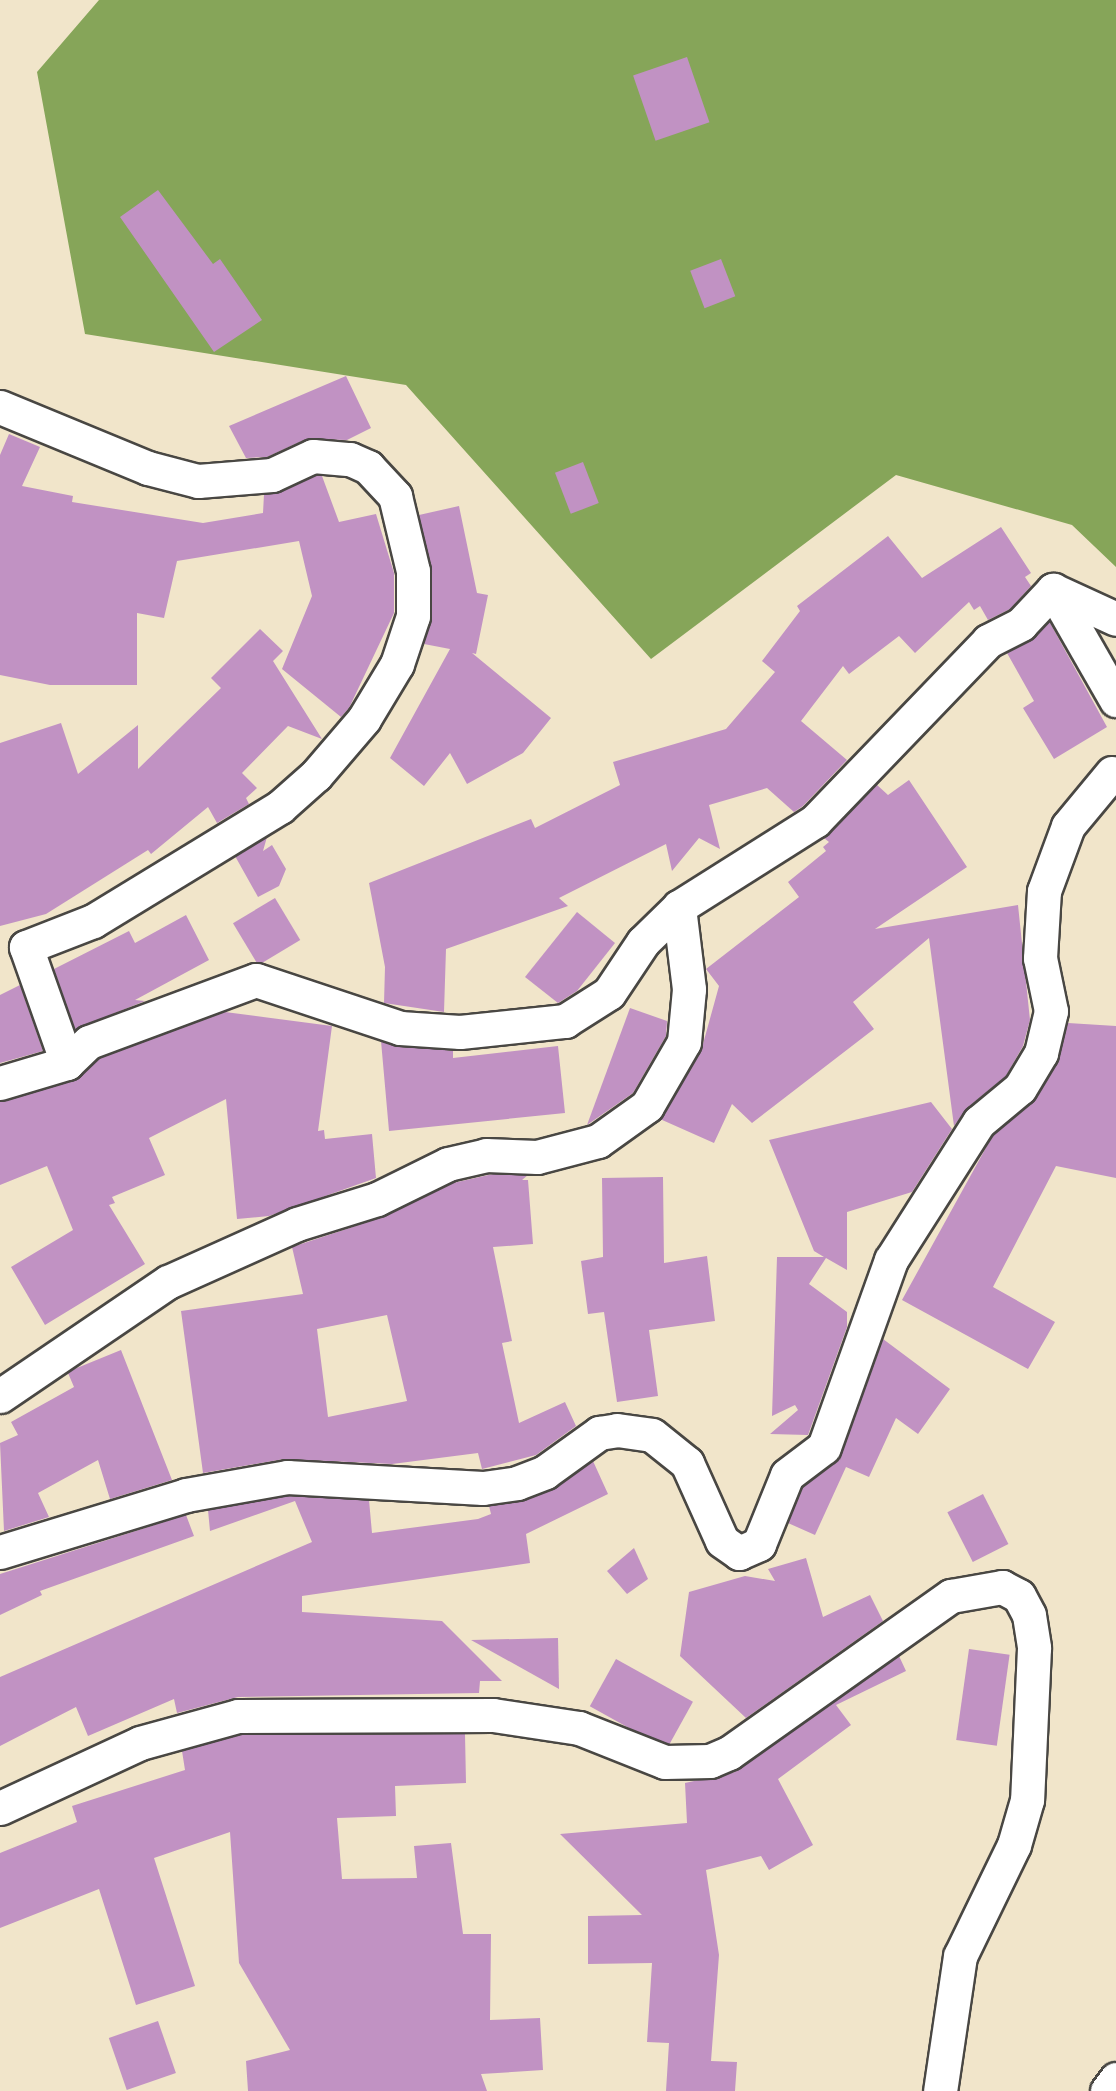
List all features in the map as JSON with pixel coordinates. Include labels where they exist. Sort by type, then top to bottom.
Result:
[{"type":"street","points":[[0,407],[173,477],[247,480],[272,476],[313,456],[368,467],[395,496],[415,591],[407,636],[384,688],[334,758],[296,795],[93,921],[13,948],[67,1063]]},
{"type":"street","points":[[1053,590],[1116,619]]},
{"type":"street","points":[[1053,590],[1116,700]]},
{"type":"street","points":[[0,1083],[67,1063],[89,1042],[256,980],[400,1028],[459,1032],[565,1021],[609,993],[643,942],[679,907],[815,821],[988,641],[1021,624],[1053,590]]},
{"type":"street","points":[[0,1552],[186,1495],[287,1477],[483,1488],[517,1483],[545,1472],[599,1433],[617,1430],[652,1435],[687,1464],[722,1541],[739,1553],[759,1545],[788,1475],[824,1448],[891,1260],[979,1122],[1020,1088],[1041,1053],[1051,1011],[1040,958],[1044,891],[1068,826],[1115,772]]},
{"type":"street","points":[[0,1396],[168,1282],[297,1224],[377,1199],[448,1164],[486,1155],[537,1157],[598,1141],[647,1106],[684,1042],[690,989],[679,907]]},
{"type":"street","points":[[0,1808],[140,1743],[238,1716],[357,1712],[516,1718],[579,1728],[665,1762],[710,1761],[729,1753],[951,1596],[1002,1587],[1019,1596],[1029,1615],[1034,1648],[1027,1800],[1014,1845],[960,1956],[940,2091]]},
{"type":"street","points":[[1107,2091],[1116,2079]]},
{"type":"green space","points":[[99,0],[1116,0],[1116,567],[1072,525],[896,475],[651,659],[406,385],[85,334],[37,72]]},
{"type":"building","points":[[687,57],[709,122],[656,141],[633,76]]},
{"type":"building","points":[[158,190],[213,264],[220,259],[262,320],[214,352],[120,217]]},
{"type":"building","points":[[721,259],[735,296],[705,308],[690,271]]},
{"type":"building","points":[[346,376],[371,428],[347,440],[306,439],[267,457],[246,458],[229,426]]},
{"type":"building","points":[[9,434],[40,447],[22,486],[73,496],[72,502],[203,523],[263,513],[264,494],[316,475],[322,476],[339,522],[376,514],[394,573],[394,613],[349,708],[341,717],[282,669],[312,596],[299,541],[177,561],[164,618],[137,613],[137,685],[50,685],[0,675],[0,455]]},
{"type":"building","points":[[583,462],[599,503],[571,514],[555,473]]},
{"type":"building","points":[[459,506],[477,593],[488,595],[476,654],[472,653],[551,718],[523,753],[467,784],[450,753],[424,786],[390,758],[450,649],[424,644],[432,616],[432,571],[419,515]]},
{"type":"building","points":[[1001,527],[1031,573],[1025,577],[1031,586],[1010,609],[988,620],[980,606],[974,610],[969,602],[915,653],[899,636],[849,674],[843,666],[801,721],[847,760],[803,806],[794,812],[767,788],[709,805],[720,849],[699,838],[672,871],[666,844],[559,898],[568,906],[446,949],[444,1012],[384,1003],[385,967],[369,883],[531,819],[535,828],[620,785],[613,762],[726,729],[775,672],[762,661],[800,611],[797,606],[888,536],[922,578]]},
{"type":"building","points":[[1049,621],[1107,727],[1054,759],[1023,708],[1034,701],[1007,653]]},
{"type":"building","points":[[260,629],[283,651],[273,661],[322,739],[288,726],[242,773],[257,788],[246,798],[249,804],[217,823],[208,807],[151,854],[148,850],[46,914],[0,926],[0,743],[61,723],[78,774],[138,725],[138,769],[221,688],[211,678]]},
{"type":"building","points":[[909,780],[967,867],[875,929],[1018,905],[1030,1020],[1023,1046],[1006,1076],[967,1108],[954,1126],[929,938],[853,1002],[874,1029],[752,1123],[732,1104],[714,1143],[660,1119],[703,1044],[719,986],[706,969],[799,897],[788,882],[826,851],[823,847],[829,842],[824,838],[876,784],[888,795]]},
{"type":"building","points":[[267,837],[263,851],[272,845],[286,869],[279,886],[258,897],[235,856]]},
{"type":"building","points":[[275,898],[300,940],[258,965],[233,923]]},
{"type":"building","points":[[577,912],[615,943],[577,991],[558,1003],[525,977]]},
{"type":"building","points":[[186,915],[209,960],[135,1000],[145,1001],[75,1029],[54,969],[129,931],[135,943]]},
{"type":"building","points":[[20,985],[43,1051],[0,1063],[0,995]]},
{"type":"building","points":[[630,1008],[667,1021],[666,1036],[633,1093],[587,1125]]},
{"type":"building","points":[[225,1012],[332,1026],[318,1131],[324,1130],[325,1139],[372,1134],[376,1178],[269,1216],[237,1219],[226,1099],[149,1138],[165,1175],[112,1197],[115,1203],[109,1205],[145,1264],[45,1325],[11,1267],[73,1230],[47,1166],[0,1185],[0,1101],[74,1080],[99,1058]]},
{"type":"building","points":[[1068,1023],[1116,1026],[1116,1178],[1056,1166],[993,1287],[1055,1322],[1028,1369],[902,1300],[993,1135],[1032,1102],[1057,1063]]},
{"type":"building","points":[[381,1041],[453,1051],[453,1058],[558,1046],[565,1113],[389,1131]]},
{"type":"building","points":[[931,1102],[952,1129],[912,1192],[847,1212],[847,1270],[826,1258],[809,1284],[847,1312],[847,1327],[808,1435],[770,1434],[798,1410],[795,1405],[772,1416],[777,1257],[824,1257],[814,1251],[769,1140]]},
{"type":"building","points":[[493,1174],[528,1175],[522,1180],[528,1180],[533,1244],[493,1247],[512,1341],[502,1343],[519,1423],[565,1402],[576,1426],[536,1455],[482,1469],[478,1453],[392,1464],[284,1459],[203,1473],[181,1311],[303,1294],[292,1247],[383,1217],[453,1183]],"holes":[[[387,1315],[407,1401],[328,1417],[317,1329]]]},
{"type":"building","points":[[663,1177],[664,1263],[707,1256],[715,1321],[649,1330],[658,1396],[617,1402],[604,1312],[588,1314],[581,1261],[603,1257],[602,1178]]},
{"type":"building","points":[[883,1339],[950,1389],[918,1434],[896,1418],[869,1477],[846,1467],[815,1535],[788,1523],[802,1487],[842,1453]]},
{"type":"building","points":[[121,1350],[172,1480],[110,1499],[98,1460],[38,1493],[49,1517],[4,1531],[0,1443],[18,1435],[11,1422],[74,1387],[68,1373],[72,1370]]},
{"type":"building","points":[[593,1461],[608,1494],[526,1534],[530,1563],[302,1596],[302,1612],[442,1621],[502,1681],[480,1681],[479,1693],[238,1697],[177,1713],[174,1699],[88,1736],[76,1707],[0,1746],[0,1677],[312,1542],[295,1501],[210,1531],[208,1510],[288,1496],[369,1500],[372,1533],[478,1519],[491,1514],[489,1506],[552,1489]]},
{"type":"building","points":[[983,1494],[1008,1544],[973,1562],[947,1512]]},
{"type":"building","points":[[186,1515],[194,1536],[40,1591],[42,1595],[0,1615],[0,1574]]},
{"type":"building","points":[[634,1548],[648,1579],[627,1594],[607,1571]]},
{"type":"building","points":[[806,1558],[823,1617],[870,1595],[883,1621],[746,1718],[680,1656],[689,1592],[745,1576],[775,1581],[768,1569]]},
{"type":"building","points":[[558,1638],[559,1689],[471,1640]]},
{"type":"building","points":[[969,1649],[1010,1655],[997,1746],[956,1740]]},
{"type":"building","points":[[899,1656],[906,1671],[836,1705],[851,1725],[778,1779],[813,1845],[769,1870],[761,1856],[706,1870],[719,1955],[711,2061],[737,2062],[735,2091],[666,2091],[669,2043],[647,2042],[652,1963],[588,1964],[588,1916],[642,1915],[560,1834],[687,1823],[685,1783],[735,1772]]},
{"type":"building","points":[[616,1659],[693,1702],[667,1749],[590,1706]]},
{"type":"building","points":[[465,1734],[466,1783],[395,1786],[396,1816],[337,1818],[342,1879],[417,1878],[414,1846],[451,1843],[463,1934],[491,1934],[490,2020],[540,2018],[543,2070],[481,2074],[487,2091],[248,2091],[246,2061],[290,2050],[239,1963],[230,1832],[154,1858],[195,1986],[136,2005],[99,1889],[0,1928],[0,1853],[77,1822],[72,1806],[185,1770],[182,1751],[241,1735]]},
{"type":"building","points":[[158,2021],[176,2073],[127,2090],[109,2038]]}]
